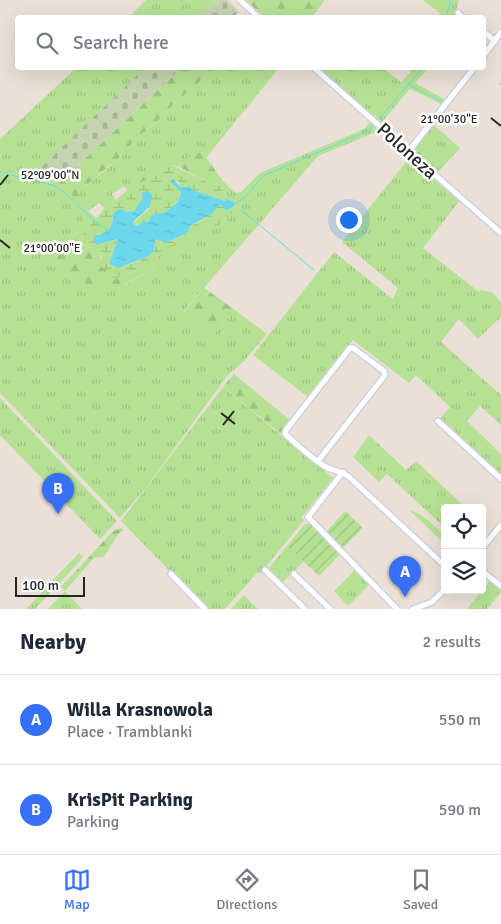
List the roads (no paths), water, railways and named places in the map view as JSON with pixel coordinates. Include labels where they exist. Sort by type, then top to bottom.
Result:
[{"type":"street","points":[[240,0],[255,15]]},
{"type":"street","points":[[486,53],[501,32]]},
{"type":"street","points":[[486,34],[495,41]]},
{"type":"street","name":"Poloneza","points":[[316,70],[501,233]]},
{"type":"street","points":[[410,153],[412,147],[472,70]]},
{"type":"street","points":[[318,460],[385,374],[384,371],[354,348],[350,348],[285,432],[326,467],[343,472],[441,562]]},
{"type":"street","points":[[438,421],[501,479]]},
{"type":"street","points":[[343,472],[308,517],[397,609]]},
{"type":"street","points":[[486,543],[501,526]]},
{"type":"street","points":[[265,570],[305,609]]},
{"type":"street","points":[[171,574],[205,609]]},
{"type":"street","points":[[294,574],[330,609]]},
{"type":"street","points":[[486,574],[501,586]]},
{"type":"street","points":[[414,609],[432,602],[441,593]]},
{"type":"water","points":[[172,178],[182,188],[189,186],[193,190],[225,201],[227,199],[234,202],[235,205],[226,211],[221,205],[218,205],[213,213],[190,226],[188,232],[166,243],[157,239],[154,251],[147,257],[118,268],[109,264],[118,239],[96,245],[95,235],[106,232],[111,227],[113,214],[119,209],[128,212],[134,211],[142,199],[142,192],[148,191],[152,194],[151,204],[133,223],[135,226],[140,225],[143,221],[148,222],[151,215],[166,212],[178,202],[181,192],[171,182]]},
{"type":"waterway","points":[[447,15],[451,0]]},
{"type":"waterway","points":[[378,120],[421,70]]},
{"type":"waterway","points":[[409,85],[443,102]]},
{"type":"waterway","points":[[234,204],[244,198],[263,176],[370,130],[375,123]]},
{"type":"waterway","points":[[0,172],[26,179]]},
{"type":"waterway","points":[[31,180],[56,186],[73,200]]},
{"type":"waterway","points":[[77,204],[94,221],[109,230]]},
{"type":"waterway","points":[[241,210],[314,270]]},
{"type":"place","name":"KrisPit Parking","points":[[58,514]]},
{"type":"place","name":"Willa Krasnowola","points":[[405,597]]}]
